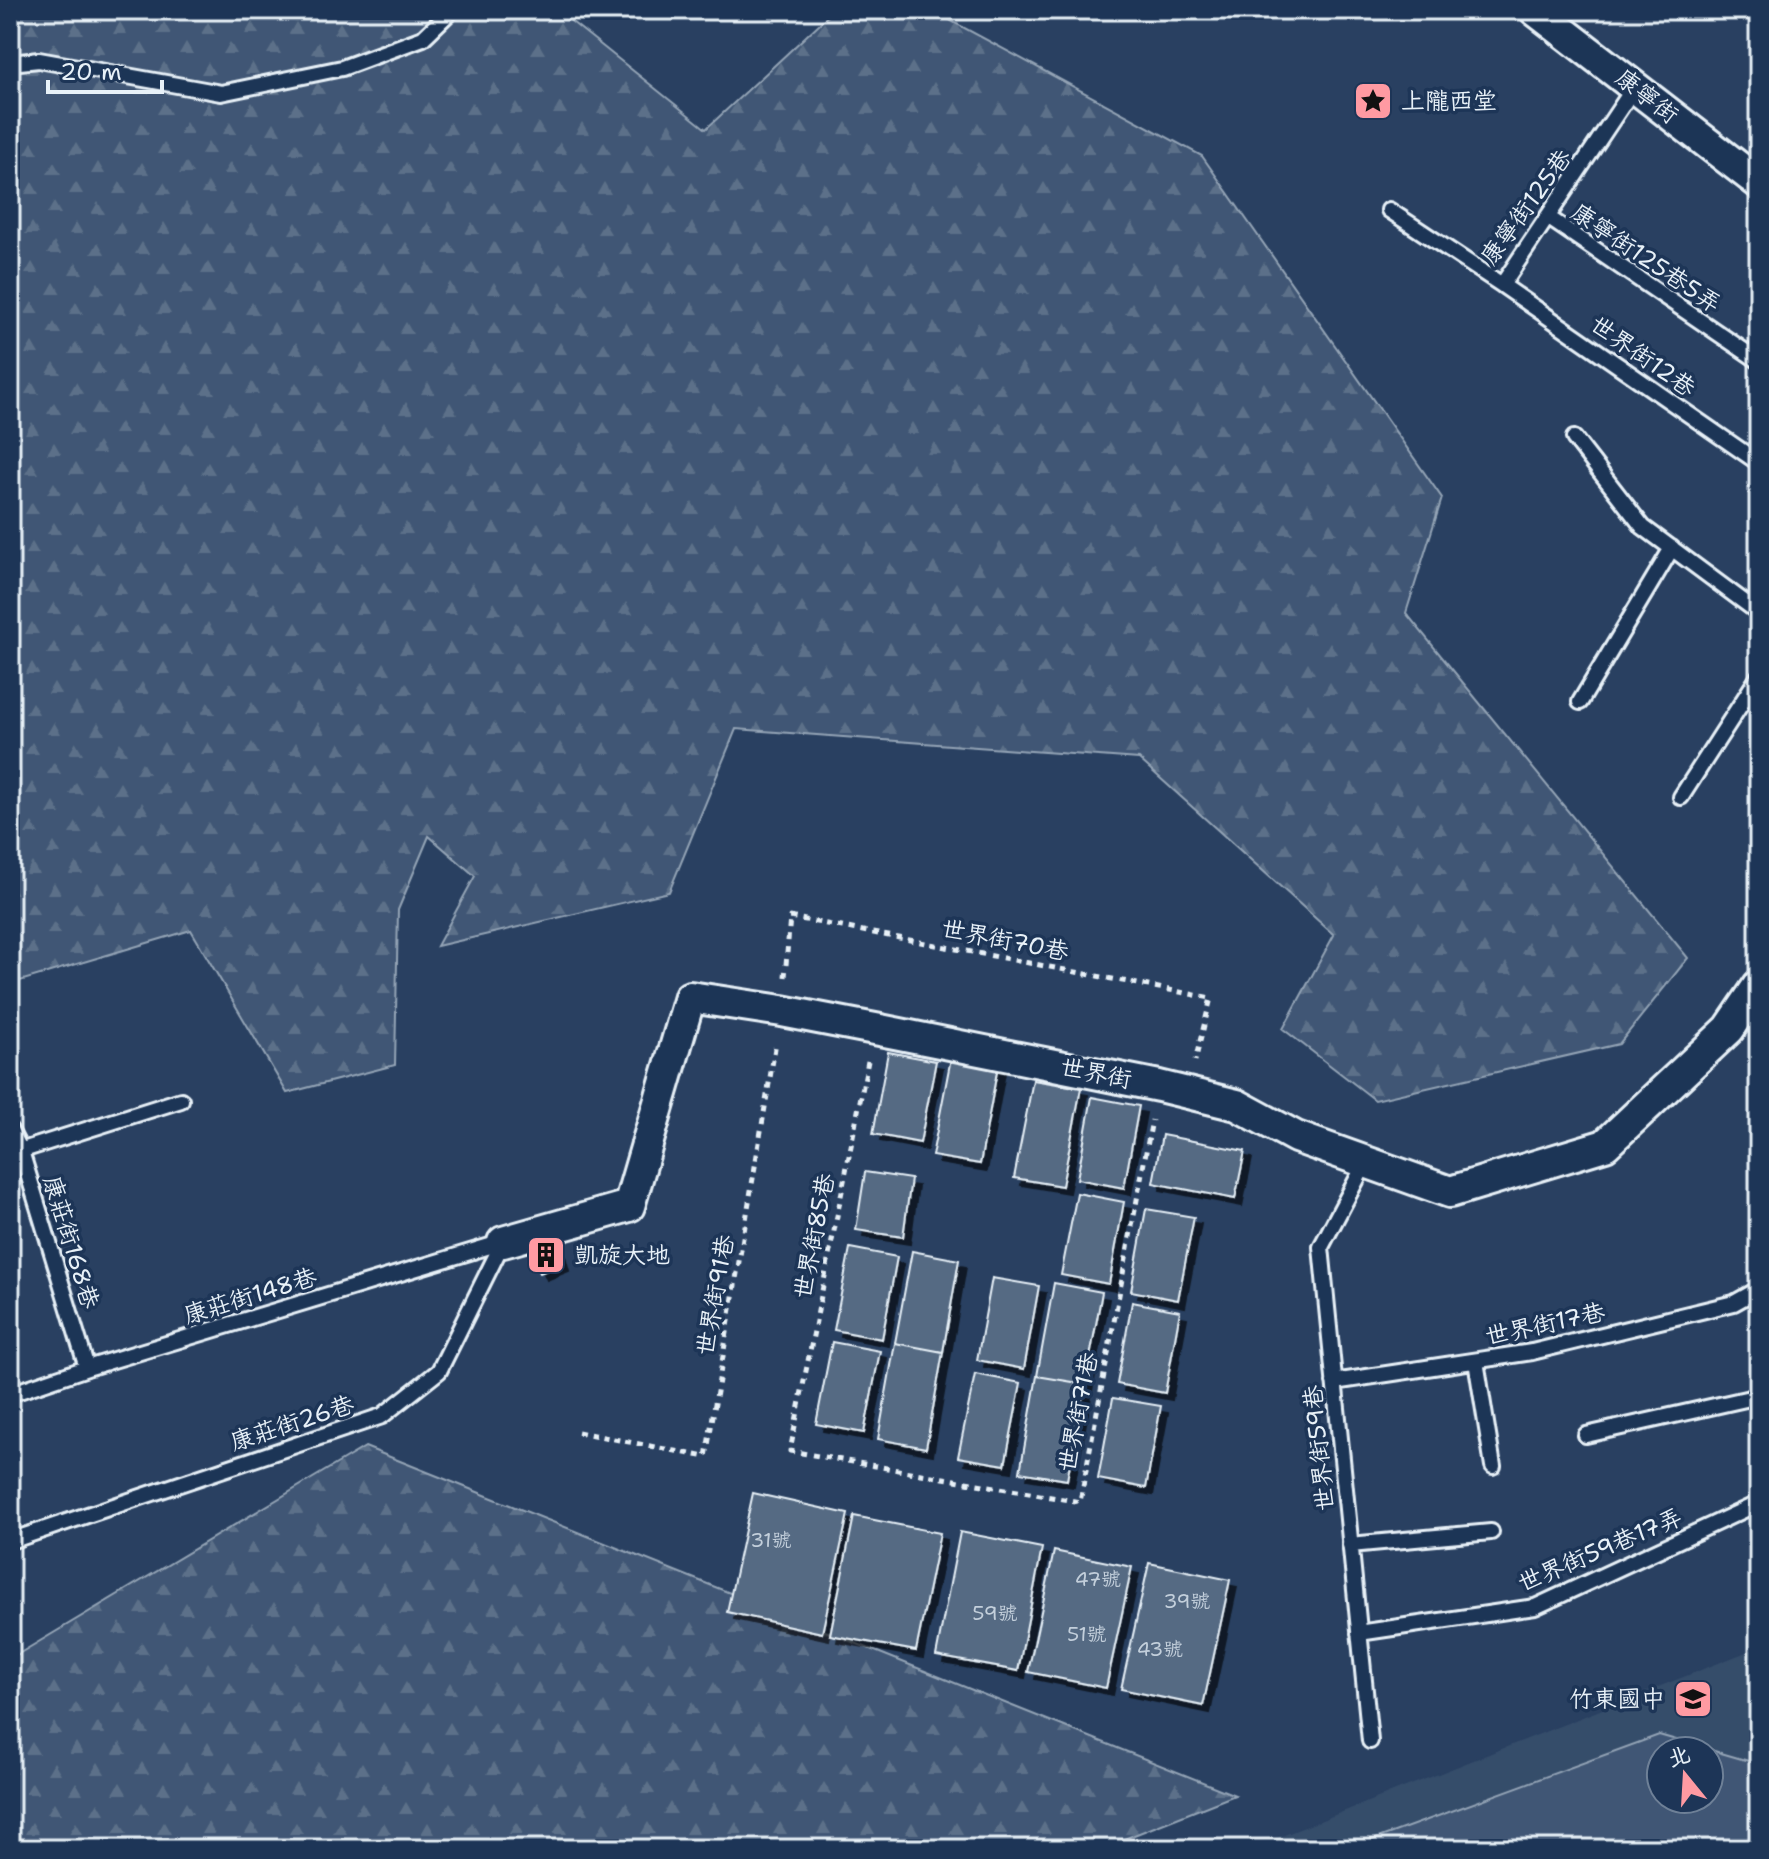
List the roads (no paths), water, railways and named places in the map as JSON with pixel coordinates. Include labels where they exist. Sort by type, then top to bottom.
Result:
[{"type":"street","name":"康寧街","points":[[1535,10],[1759,183]]},
{"type":"street","name":"世界街","points":[[503,1242],[629,1206],[690,997],[875,1029],[1237,1105],[1296,1137],[1450,1192],[1605,1145],[1729,1029],[1759,985]]},
{"type":"lane","points":[[10,63],[39,60],[221,93],[355,63],[423,38],[452,10]]},
{"type":"lane","name":"康寧街125巷","points":[[1389,210],[1502,285],[1635,86]]},
{"type":"lane","name":"康寧街125巷5弄","points":[[1549,218],[1759,361]]},
{"type":"lane","name":"世界街12巷","points":[[1502,285],[1759,463]]},
{"type":"lane","points":[[1574,438],[1643,527],[1759,613]]},
{"type":"lane","points":[[1580,702],[1672,548]]},
{"type":"lane","points":[[1681,797],[1759,676]]},
{"type":"lane","points":[[15,1152],[181,1100]]},
{"type":"lane","name":"康莊街168巷","points":[[10,1130],[87,1368]]},
{"type":"lane","name":"世界街59巷","points":[[1366,1162],[1321,1247],[1370,1741]]},
{"type":"lane","name":"康莊街148巷","points":[[10,1394],[503,1242]]},
{"type":"lane","name":"康莊街26巷","points":[[10,1541],[382,1416],[439,1371],[503,1242]]},
{"type":"lane","name":"世界街17巷","points":[[1334,1382],[1532,1352],[1734,1303],[1759,1289]]},
{"type":"lane","points":[[1476,1361],[1493,1466]]},
{"type":"lane","points":[[1586,1435],[1759,1396]]},
{"type":"lane","name":"世界街59巷17弄","points":[[1359,1633],[1535,1607],[1759,1503]]},
{"type":"lane","points":[[1350,1545],[1491,1532]]},
{"type":"place","name":"上隴西堂","points":[[1373,101]]},
{"type":"place","name":"凱旋大地","points":[[546,1255]]},
{"type":"place","name":"竹東國中","points":[[1693,1699]]}]
